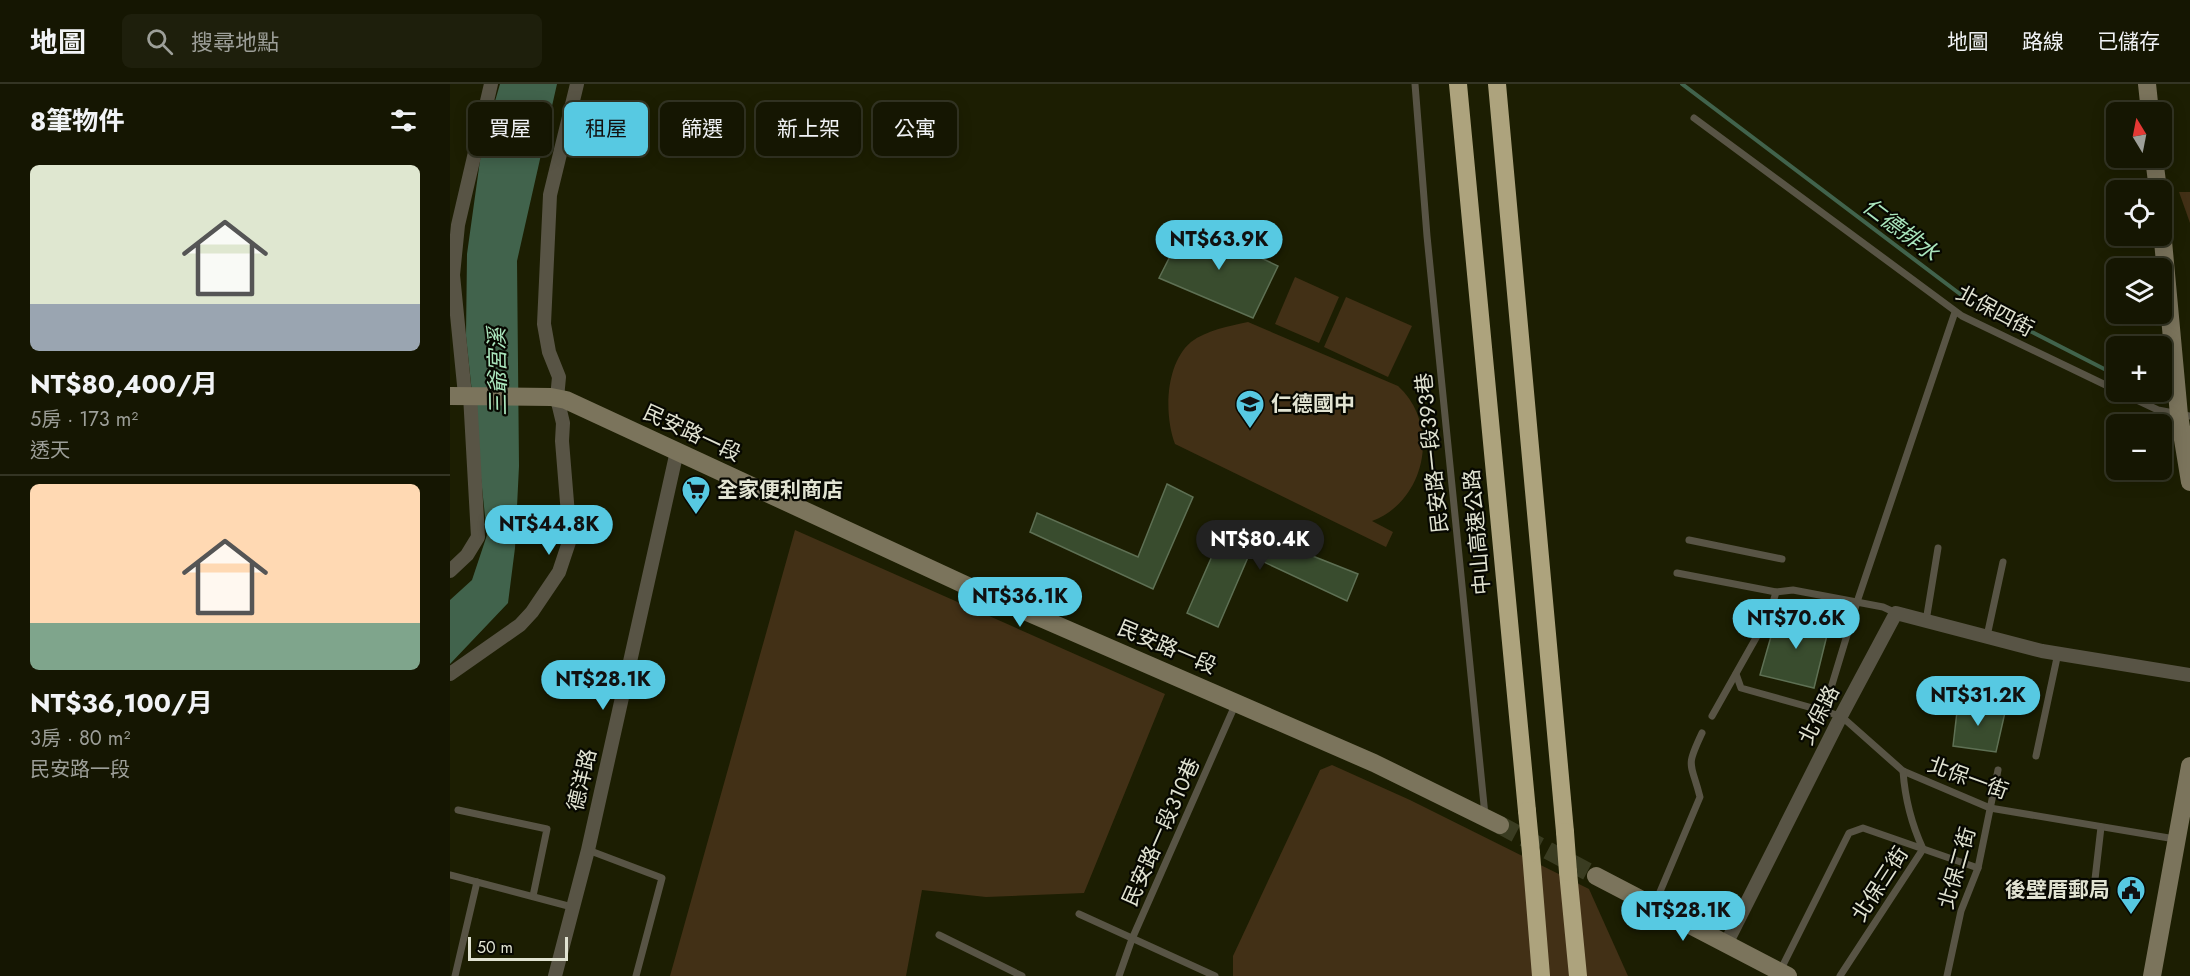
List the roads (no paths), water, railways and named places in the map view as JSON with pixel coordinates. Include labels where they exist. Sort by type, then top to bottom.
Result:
[{"type":"highway","name":"中山高速公路","points":[[1458,84],[1541,976]]},
{"type":"highway","points":[[1497,84],[1578,976]]},
{"type":"street","points":[[450,572],[467,555],[477,537],[466,395],[453,275],[458,225],[491,84]]},
{"type":"street","points":[[450,674],[520,625],[548,590],[563,562],[570,539],[563,457],[563,423],[554,398],[559,378],[549,352],[544,324],[550,195],[577,84]]},
{"type":"street","points":[[2147,84],[2149,102]]},
{"type":"street","points":[[2164,246],[2176,378],[2185,415],[2190,482]]},
{"type":"street","points":[[466,395],[554,398]]},
{"type":"street","name":"民安路一段","points":[[554,398],[677,451],[974,589],[1374,763],[1492,821]]},
{"type":"street","name":"德洋路","points":[[555,976],[588,850],[677,451]]},
{"type":"street","points":[[1896,613],[2058,653],[2190,675]]},
{"type":"street","name":"北保路","points":[[1726,944],[1841,716],[1896,613]]},
{"type":"street","points":[[2152,976],[2176,839],[2187,804],[2190,766]]},
{"type":"street","points":[[1596,876],[1784,974]]},
{"type":"lane","name":"民安路一段393巷","points":[[1415,84],[1427,236],[1492,821]]},
{"type":"lane","name":"北保四街","points":[[1694,118],[1955,312],[2106,385]]},
{"type":"lane","points":[[1824,711],[1857,602],[1955,312]]},
{"type":"lane","name":"北保四街","points":[[2141,402],[2158,410],[2185,415]]},
{"type":"lane","points":[[1689,540],[1782,559]]},
{"type":"lane","points":[[1926,621],[1938,548]]},
{"type":"lane","points":[[1987,636],[2003,562]]},
{"type":"lane","points":[[1677,573],[1776,592],[1794,590],[1883,607],[1896,613]]},
{"type":"lane","points":[[1712,716],[1770,613],[1776,592]]},
{"type":"lane","points":[[2036,756],[2058,653]]},
{"type":"lane","points":[[1736,674],[1741,688],[1841,716]]},
{"type":"lane","name":"民安路一段310巷","points":[[1119,976],[1132,939],[1237,702]]},
{"type":"lane","name":"北保一街","points":[[1841,716],[1903,771],[1989,808],[2176,839]]},
{"type":"lane","points":[[1653,906],[1700,797],[1690,769],[1690,758],[1702,733]]},
{"type":"lane","name":"北保二街","points":[[1947,976],[1962,911],[1978,868],[1998,770]]},
{"type":"lane","name":"北保三街","points":[[1840,976],[1923,849],[1912,826],[1905,799],[1903,771]]},
{"type":"lane","points":[[458,810],[547,829],[533,896]]},
{"type":"lane","points":[[2094,888],[2102,827]]},
{"type":"lane","points":[[1784,974],[1849,833],[1863,828],[1978,868]]},
{"type":"lane","points":[[588,850],[662,878],[636,976]]},
{"type":"lane","points":[[450,875],[572,907]]},
{"type":"lane","points":[[455,976],[477,882]]},
{"type":"lane","points":[[1079,914],[1215,976]]},
{"type":"lane","points":[[939,935],[1023,976]]},
{"type":"water","points":[[500,84],[557,84],[552,106],[552,102],[495,102]]},
{"type":"water","name":"三爺宮溪","points":[[481,156],[541,156],[517,261],[519,466],[515,548],[508,603],[450,664],[450,600],[472,580],[487,535],[466,336],[467,254]]},
{"type":"waterway","name":"仁德排水","points":[[1682,84],[1964,297],[2106,370]]},
{"type":"tunnel","points":[[1500,825],[1596,876]]},
{"type":"place","name":"仁德國中","points":[[1250,430]]},
{"type":"place","name":"全家便利商店","points":[[696,516]]},
{"type":"place","name":"後壁厝郵局","points":[[2131,916]]}]
